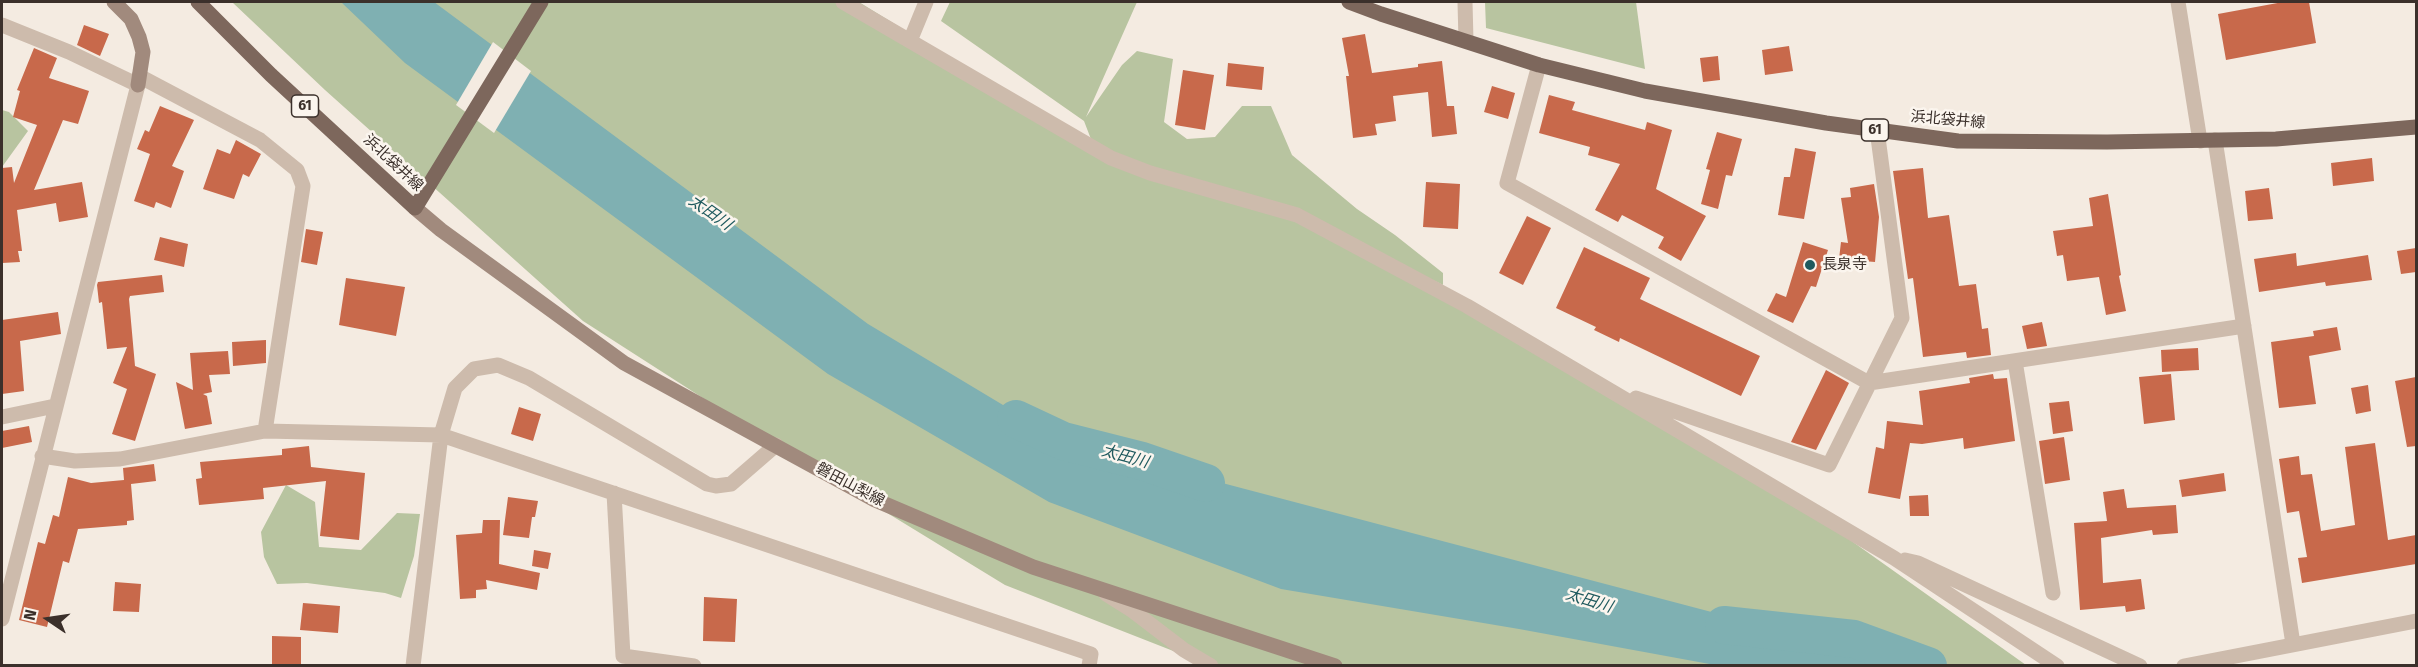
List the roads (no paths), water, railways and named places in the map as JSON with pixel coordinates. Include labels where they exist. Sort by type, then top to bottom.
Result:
[{"type":"main road","points":[[114,2],[131,19],[139,37],[143,52],[139,80]]},
{"type":"main road","name":"浜北袋井線","points":[[198,2],[271,75],[415,208],[541,2]]},
{"type":"main road","name":"浜北袋井線","points":[[1349,2],[1539,65],[1645,91],[1877,130],[1958,141],[2276,139],[2416,127]]},
{"type":"main road","name":"磐田山梨線","points":[[415,208],[441,230],[624,363],[873,499],[1033,567],[1335,666]]},
{"type":"street","points":[[843,2],[1111,158],[1150,173],[1297,215],[1467,306],[1894,558],[2057,666]]},
{"type":"street","points":[[910,41],[927,2]]},
{"type":"street","points":[[1465,2],[1466,41]]},
{"type":"street","points":[[2178,2],[2244,326],[2293,644]]},
{"type":"street","points":[[2,25],[139,80],[260,140],[297,170],[303,186],[265,431]]},
{"type":"street","points":[[1539,65],[1507,183],[1869,383],[2244,326]]},
{"type":"street","points":[[2,619],[139,80]]},
{"type":"street","points":[[1605,387],[1829,465],[1902,318],[1877,130]]},
{"type":"street","points":[[2015,361],[2052,593]]},
{"type":"street","points":[[413,666],[441,435],[455,388],[474,369],[498,365],[528,378],[707,484],[716,486],[731,484],[776,445]]},
{"type":"street","points":[[2,417],[55,406]]},
{"type":"street","points":[[42,456],[75,461],[120,459],[265,431],[441,435],[1091,654],[1089,666]]},
{"type":"street","points":[[614,493],[623,656],[694,666]]},
{"type":"street","points":[[1894,558],[1918,563],[2140,666]]},
{"type":"street","points":[[1099,590],[1133,611],[1184,650],[1211,666]]},
{"type":"street","points":[[2184,666],[2416,621]]},
{"type":"water","points":[[341,2],[434,2],[868,324],[1063,441],[1776,629],[1926,665],[1715,665],[1281,589],[1049,502],[828,374],[405,63]]},
{"type":"waterway","name":"太田川","points":[[1016,419],[1063,441],[1142,461],[1206,483]]},
{"type":"waterway","name":"太田川","points":[[1724,625],[1854,639],[1928,666]]},
{"type":"place","name":"長泉寺","points":[[1810,265]]}]
